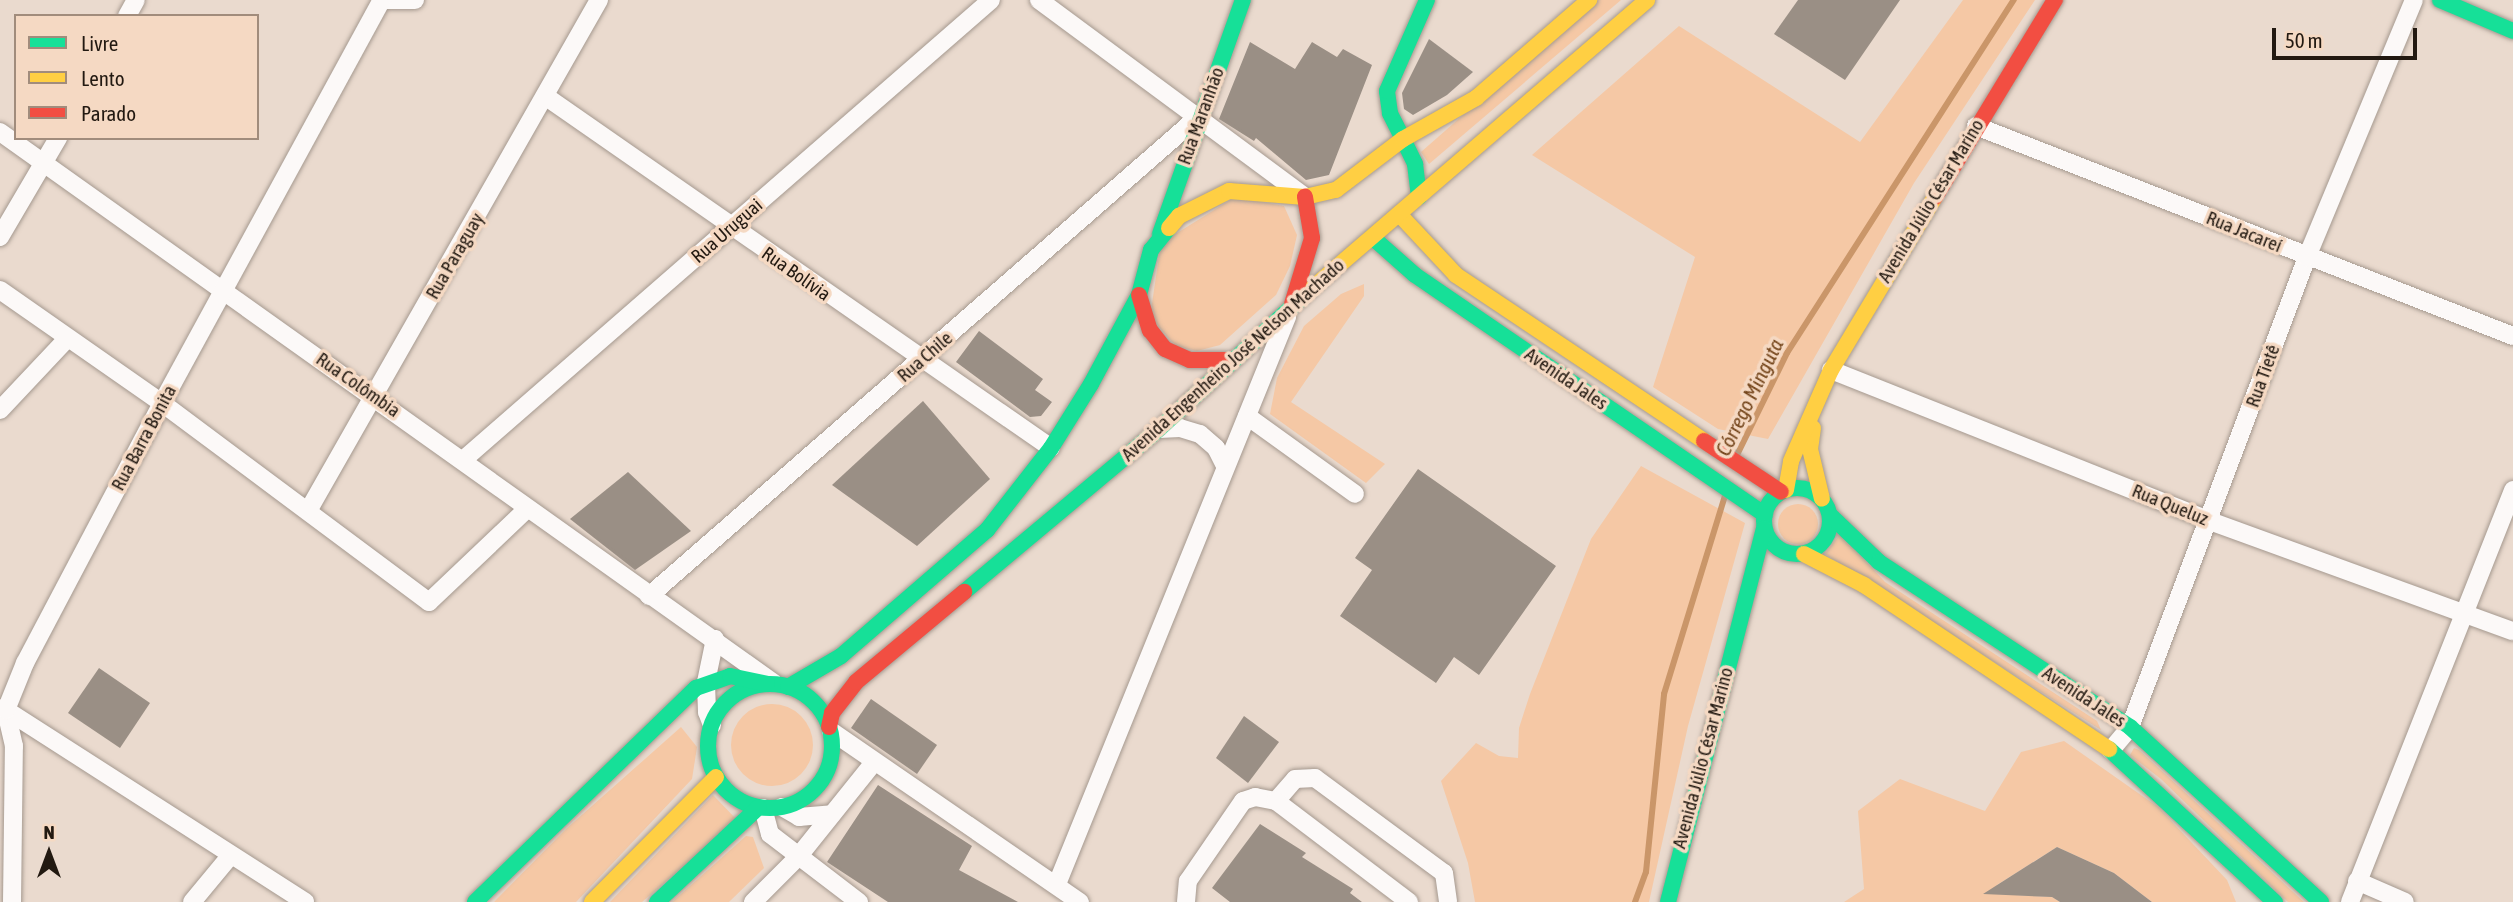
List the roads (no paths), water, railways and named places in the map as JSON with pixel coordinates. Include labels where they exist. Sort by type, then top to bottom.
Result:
[{"type":"street","points":[[382,0],[415,0]]},
{"type":"street","name":"Rua Barra Bonita","points":[[3,708],[162,403],[226,292],[382,0]]},
{"type":"street","name":"Rua Paraguay","points":[[308,511],[599,0]]},
{"type":"street","name":"Rua Uruguai","points":[[463,460],[991,0]]},
{"type":"street","points":[[1039,0],[1305,197],[1312,238],[1291,306],[1057,884]]},
{"type":"street","name":"Rua Maranhão","points":[[1160,234],[1199,116],[1243,0]]},
{"type":"street","points":[[1419,197],[1415,164],[1390,113],[1387,91],[1427,0]]},
{"type":"street","points":[[830,729],[831,759],[819,785],[808,796],[782,807],[761,807],[739,800],[716,777],[708,746],[712,725],[738,694],[777,685],[841,656],[987,530],[1051,448],[1139,295],[1160,234],[1198,204],[1229,191],[1305,197],[1336,190],[1403,139],[1476,98],[1588,0]]},
{"type":"street","name":"Avenida Engenheiro José Nelson Machado","points":[[830,729],[832,712],[856,682],[1159,429],[1291,306],[1647,0]]},
{"type":"street","name":"Avenida Júlio César Marino","points":[[1784,491],[1791,461],[1831,370],[1976,125],[2055,0]]},
{"type":"street","name":"Rua Tietê","points":[[2111,750],[2130,727],[2210,521],[2307,257],[2414,0]]},
{"type":"street","points":[[2440,0],[2513,31]]},
{"type":"street","name":"Rua Bolívia","points":[[545,96],[920,361],[1051,448]]},
{"type":"street","name":"Rua Chile","points":[[649,596],[1199,116]]},
{"type":"street","name":"Rua Jacareí","points":[[1976,125],[2513,336]]},
{"type":"street","name":"Rua Colômbia","points":[[0,132],[777,685]]},
{"type":"street","points":[[0,237],[57,140]]},
{"type":"street","name":"Avenida Jales","points":[[1399,214],[1456,275],[1724,458],[1784,491]]},
{"type":"street","name":"Avenida Jales","points":[[1372,237],[1415,275],[1731,492],[1764,522]]},
{"type":"street","points":[[0,290],[162,403],[429,602],[527,509]]},
{"type":"street","points":[[1139,295],[1150,330],[1165,349],[1190,360],[1233,360]]},
{"type":"street","points":[[0,410],[67,339]]},
{"type":"street","name":"Rua Queluz","points":[[1831,370],[2210,521],[2513,631]]},
{"type":"street","name":"Avenida Júlio César Marino","points":[[1815,408],[1810,449],[1822,499]]},
{"type":"street","points":[[1247,416],[1355,494]]},
{"type":"street","points":[[1159,429],[1180,428],[1200,434],[1216,448],[1225,466]]},
{"type":"street","points":[[1809,490],[1822,499],[1830,515],[1822,544],[1796,554],[1773,545],[1764,522],[1784,491],[1809,490]]},
{"type":"street","points":[[2350,902],[2467,613],[2513,490]]},
{"type":"street","name":"Avenida Jales","points":[[1830,515],[1879,562],[2130,727],[2321,902]]},
{"type":"street","name":"Avenida Júlio César Marino","points":[[1668,902],[1764,522]]},
{"type":"street","name":"Avenida Júlio César Marino","points":[[1740,615],[1774,565],[1796,554]]},
{"type":"street","name":"Avenida Jales","points":[[1796,554],[1875,592],[2111,750],[2276,902]]},
{"type":"street","points":[[712,725],[706,712],[706,682],[715,639]]},
{"type":"street","points":[[475,902],[655,725],[706,682],[742,676],[777,685],[812,700],[830,729],[1080,902]]},
{"type":"street","points":[[3,708],[305,902]]},
{"type":"street","points":[[3,708],[14,746],[12,902]]},
{"type":"street","points":[[753,902],[798,857],[874,762]]},
{"type":"street","points":[[592,902],[716,777]]},
{"type":"street","points":[[1276,801],[1295,779],[1315,778],[1444,873],[1448,902]]},
{"type":"street","points":[[1186,902],[1188,881],[1243,801],[1255,797],[1276,801],[1409,902]]},
{"type":"street","points":[[761,807],[770,834],[859,902]]},
{"type":"street","points":[[657,902],[761,807]]},
{"type":"street","points":[[782,807],[799,817],[832,814]]},
{"type":"street","points":[[192,902],[230,855]]},
{"type":"street","points":[[2357,881],[2405,902]]},
{"type":"waterway","name":"Córrego Minguta","points":[[1737,455],[1787,353],[2014,0]]},
{"type":"waterway","name":"Córrego Minguta","points":[[1635,902],[1646,872],[1664,694],[1725,496]]}]
